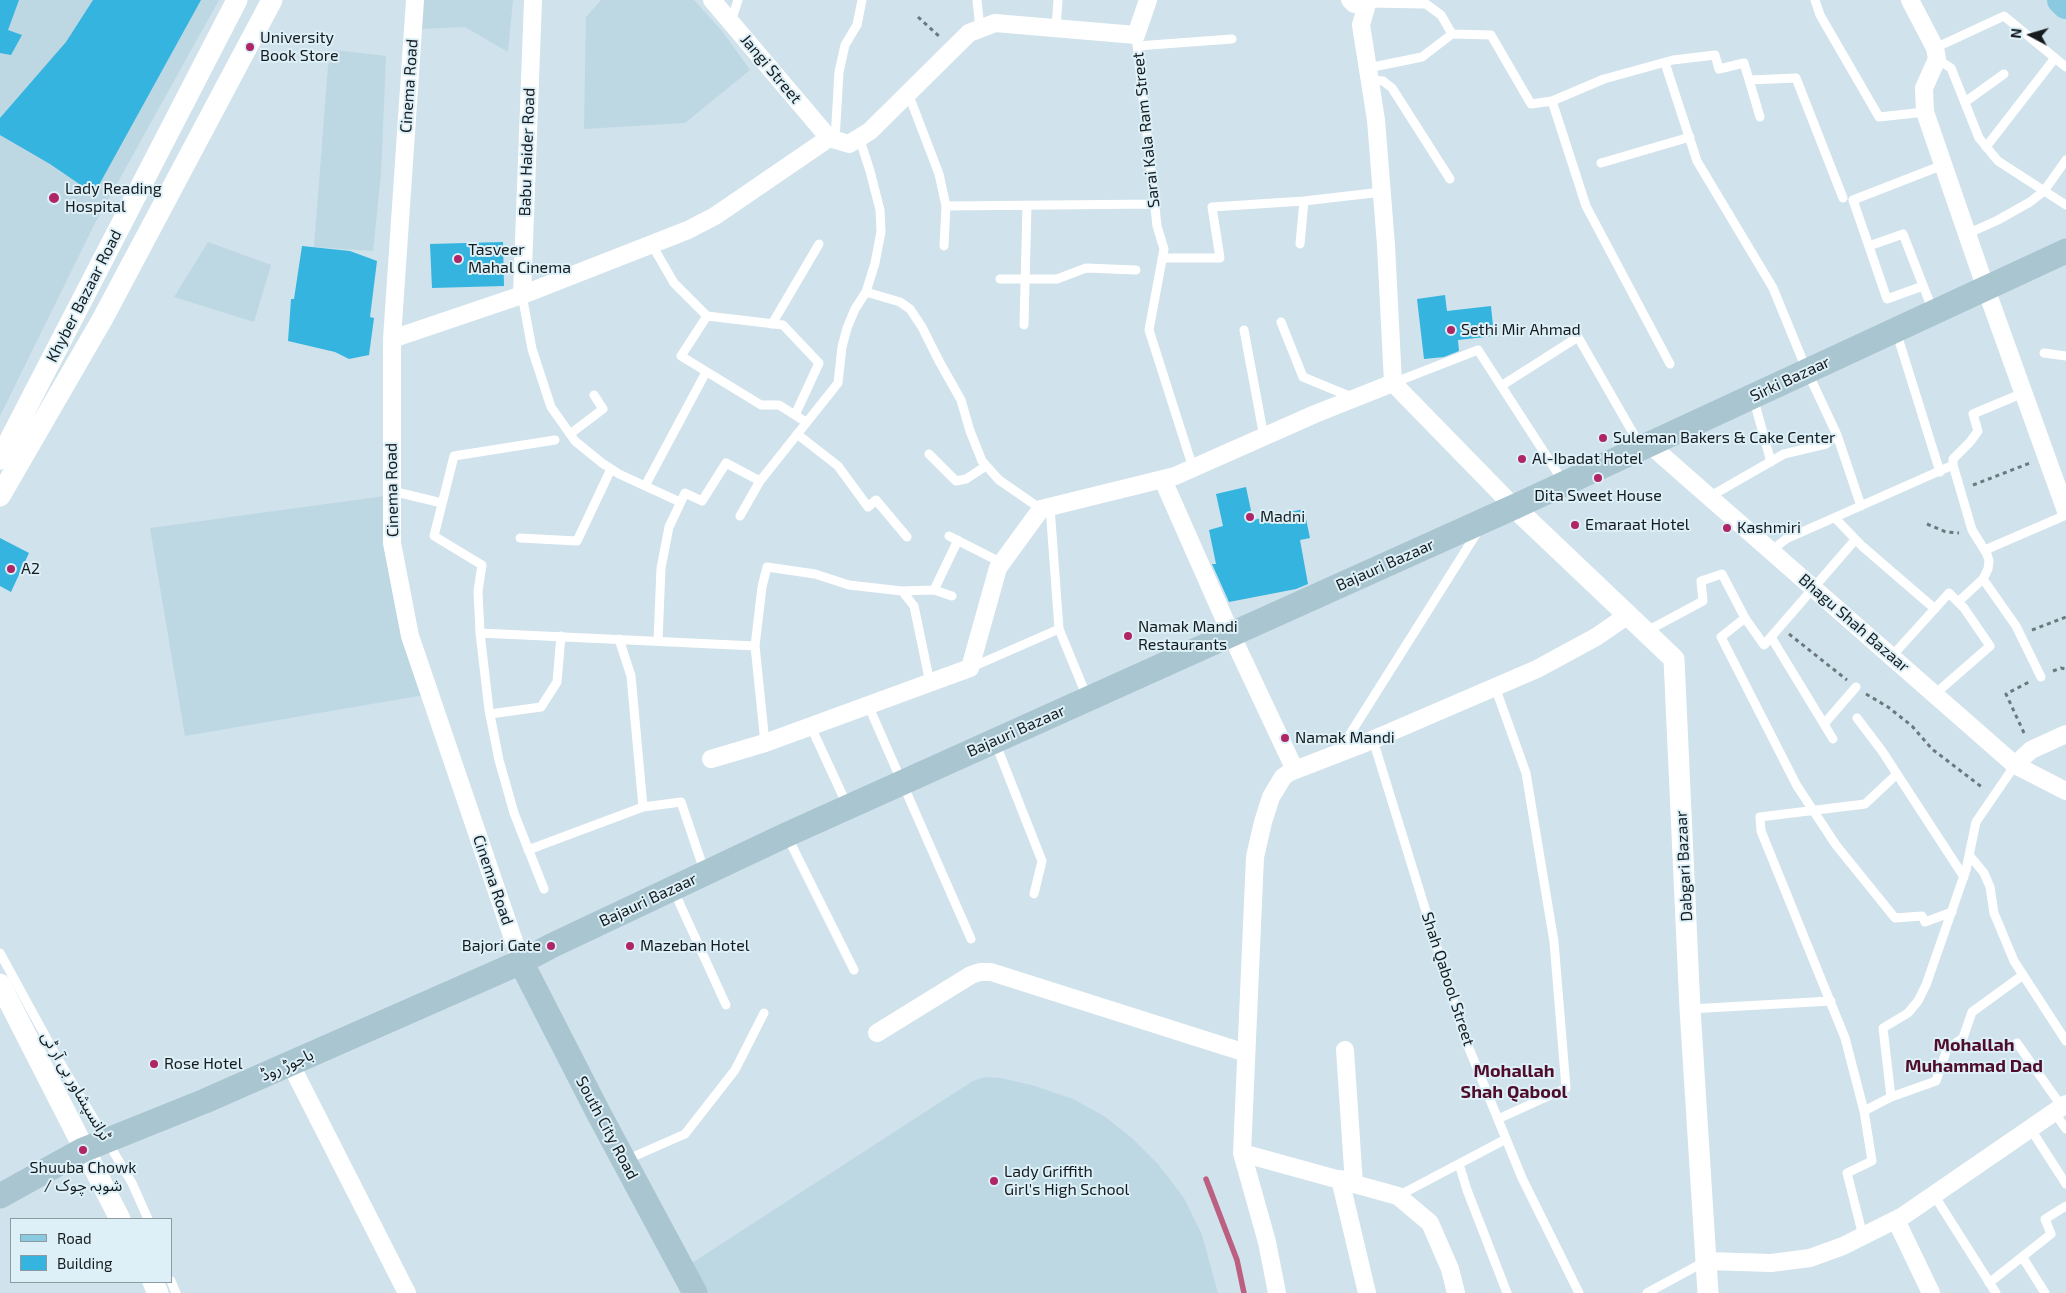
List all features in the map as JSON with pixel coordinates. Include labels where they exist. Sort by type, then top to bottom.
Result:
[{"type":"main road","points":[[2061,0],[2066,5]]},
{"type":"main road","name":"Sirki Bazaar","points":[[1514,507],[2066,251]]},
{"type":"main road","name":"Bajauri Bazaar","points":[[521,962],[786,835],[1514,507]]},
{"type":"main road","name":"باجوڑ روڈ","points":[[0,1196],[83,1150],[204,1101],[521,962]]},
{"type":"main road","name":"South City Road","points":[[521,962],[695,1293]]},
{"type":"street","name":"Khyber Bazaar Road","points":[[0,459],[237,0]]},
{"type":"street","points":[[0,496],[103,318],[272,0]]},
{"type":"street","name":"Cinema Road","points":[[415,0],[392,338],[392,543],[410,636],[521,962]]},
{"type":"street","name":"Babu Haider Road","points":[[522,295],[533,0]]},
{"type":"street","name":"Jangi Street","points":[[712,0],[832,139]]},
{"type":"street","points":[[392,338],[522,295],[652,244],[715,216],[832,139],[849,144],[870,131],[969,33],[980,28],[995,23],[1056,28],[1137,40],[1148,0]]},
{"type":"street","points":[[1910,0],[1936,53],[1924,88],[1925,112],[2023,393],[2066,509]]},
{"type":"street","points":[[1361,1],[1361,25],[1376,120],[1393,383],[1514,507]]},
{"type":"street","points":[[112,242],[134,259]]},
{"type":"street","points":[[711,759],[766,743],[970,668],[998,568],[1046,508],[1163,480],[1393,383]]},
{"type":"street","name":"Bhagu Shah Bazaar","points":[[1645,446],[1709,497],[2015,765],[2066,791]]},
{"type":"street","points":[[1163,480],[1231,634],[1295,770]]},
{"type":"street","name":"Dabgari Bazaar","points":[[1514,507],[1674,659],[1690,1009],[1708,1293]]},
{"type":"street","points":[[1277,1293],[1267,1242],[1242,1153],[1255,857],[1271,797],[1283,778],[1295,770],[1373,740],[1537,669],[1596,637],[1628,615]]},
{"type":"street","points":[[2015,765],[2031,750],[2066,734]]},
{"type":"street","points":[[877,1033],[971,975],[980,972],[991,972],[1246,1053]]},
{"type":"street","points":[[0,984],[53,1085],[83,1150],[119,1218]]},
{"type":"street","points":[[1345,1050],[1347,1182],[1367,1293]]},
{"type":"street","points":[[290,1063],[407,1293]]},
{"type":"street","points":[[1706,1261],[1771,1263],[1810,1258],[1863,1236],[1896,1220],[2060,1108]]},
{"type":"street","points":[[1242,1153],[1398,1196],[1430,1223],[1450,1269],[1456,1293]]},
{"type":"street","points":[[1896,1220],[1931,1293]]},
{"type":"lane","points":[[731,22],[738,0]]},
{"type":"lane","points":[[832,139],[839,72],[845,45],[857,25],[862,0]]},
{"type":"lane","points":[[977,0],[980,28]]},
{"type":"lane","points":[[1056,28],[1058,0]]},
{"type":"lane","points":[[1814,0],[1820,14],[1879,117],[1925,112]]},
{"type":"lane","points":[[1361,1],[1426,4],[1441,15],[1452,34]]},
{"type":"lane","points":[[2066,67],[2004,16],[1936,53],[1951,68],[1979,138],[1986,147],[1998,161],[2066,205]]},
{"type":"lane","points":[[1369,74],[1422,57],[1452,34],[1492,35],[1531,104],[1552,101],[1604,79],[1665,62],[1715,55],[1719,69],[1744,63],[1760,117]]},
{"type":"lane","points":[[1137,40],[1232,38]]},
{"type":"lane","name":"Sarai Kala Ram Street","points":[[1137,40],[1154,204],[1157,226],[1164,249],[1148,330],[1193,468]]},
{"type":"lane","points":[[1986,147],[2055,58]]},
{"type":"lane","points":[[1665,62],[1697,161],[1773,288],[1807,371],[1837,435],[1861,506]]},
{"type":"lane","points":[[1369,74],[1392,88],[1450,179]]},
{"type":"lane","points":[[1965,102],[2004,74]]},
{"type":"lane","points":[[1749,80],[1796,78],[1843,198]]},
{"type":"lane","points":[[908,93],[939,174],[946,206],[944,246]]},
{"type":"lane","points":[[1552,101],[1586,206],[1670,364]]},
{"type":"lane","points":[[740,516],[760,481],[838,383],[842,347],[847,328],[854,308],[866,292],[875,263],[881,232],[880,210],[859,137]]},
{"type":"lane","points":[[1601,163],[1690,137]]},
{"type":"lane","points":[[1967,234],[1998,220],[2030,202],[2044,191],[2066,160]]},
{"type":"lane","points":[[1923,286],[1887,299],[1853,200],[1943,164]]},
{"type":"lane","points":[[1162,258],[1220,258],[1212,208],[1304,201],[1382,192]]},
{"type":"lane","points":[[1300,244],[1304,201]]},
{"type":"lane","points":[[946,206],[1154,204]]},
{"type":"lane","points":[[1024,325],[1027,205]]},
{"type":"lane","points":[[1868,246],[1903,234],[1933,313]]},
{"type":"lane","points":[[652,244],[674,283],[707,316],[783,325],[819,363],[795,415]]},
{"type":"lane","points":[[772,324],[819,244]]},
{"type":"lane","points":[[1000,279],[1057,279],[1086,268],[1136,270]]},
{"type":"lane","points":[[866,292],[900,302],[910,309],[961,400],[970,431],[982,461],[999,480],[1046,508],[1059,629],[1088,699]]},
{"type":"lane","name":"Babu Haider Road","points":[[522,295],[532,349],[552,407],[575,441],[611,469],[680,502]]},
{"type":"lane","points":[[707,316],[680,356],[761,405],[779,405],[806,422]]},
{"type":"lane","points":[[1281,322],[1303,377],[1354,398]]},
{"type":"lane","points":[[1244,330],[1264,436]]},
{"type":"lane","points":[[1896,330],[1940,472]]},
{"type":"lane","points":[[1501,386],[1578,337],[1645,446]]},
{"type":"lane","points":[[1393,383],[1478,350],[1564,483]]},
{"type":"lane","points":[[2044,353],[2066,356]]},
{"type":"lane","points":[[645,486],[706,372]]},
{"type":"lane","points":[[1958,602],[1984,579],[1989,561],[1985,550],[1972,530],[1953,466],[1953,459],[1978,431],[1973,414],[2023,393]]},
{"type":"lane","points":[[570,434],[603,408],[594,394]]},
{"type":"lane","points":[[1753,396],[1771,462]]},
{"type":"lane","points":[[797,434],[838,466],[868,507],[876,500],[907,538]]},
{"type":"lane","points":[[1709,497],[1771,462],[1792,452],[1826,444],[1837,435]]},
{"type":"lane","points":[[544,889],[514,813],[499,760],[490,714],[480,633],[478,591],[482,565],[434,536],[454,456],[555,440]]},
{"type":"lane","points":[[929,454],[956,481],[966,478],[986,466]]},
{"type":"lane","points":[[658,641],[661,568],[669,527],[685,493],[702,501],[726,463],[760,481]]},
{"type":"lane","points":[[1770,551],[1786,539],[1953,466]]},
{"type":"lane","points":[[520,538],[577,541],[611,469]]},
{"type":"lane","points":[[392,491],[442,503]]},
{"type":"lane","points":[[1985,550],[2066,509]]},
{"type":"lane","points":[[1835,518],[1856,540],[1935,609]]},
{"type":"lane","points":[[1337,754],[1486,519]]},
{"type":"lane","points":[[934,590],[953,538],[1002,563]]},
{"type":"lane","points":[[1645,632],[1703,602],[1701,581],[1722,574],[1745,618],[1764,645],[1856,540]]},
{"type":"lane","points":[[766,743],[755,646],[762,587],[767,567],[815,574],[849,585],[902,591],[934,590],[952,596]]},
{"type":"lane","points":[[1984,579],[2020,634],[2041,677]]},
{"type":"lane","points":[[902,591],[914,606],[930,683]]},
{"type":"lane","points":[[1892,656],[1949,593],[1964,608],[1990,646],[1935,694]]},
{"type":"lane","points":[[1745,618],[1721,637],[1796,786],[1836,846],[1895,918],[1922,916],[1925,922],[1952,912]]},
{"type":"lane","points":[[970,668],[1059,629]]},
{"type":"lane","points":[[480,633],[755,646]]},
{"type":"lane","points":[[490,714],[541,707],[557,682],[561,636]]},
{"type":"lane","points":[[1771,637],[1833,739]]},
{"type":"lane","points":[[620,640],[631,676],[643,807]]},
{"type":"lane","points":[[1495,687],[1526,773],[1554,942],[1566,1088],[1498,1119]]},
{"type":"lane","points":[[1824,724],[1856,687]]},
{"type":"lane","points":[[868,706],[971,939]]},
{"type":"lane","points":[[1857,718],[1882,751],[1964,877]]},
{"type":"lane","points":[[811,726],[848,807]]},
{"type":"lane","name":"Shah Qabool Street","points":[[1373,740],[1466,1040],[1522,1178],[1579,1293]]},
{"type":"lane","points":[[995,741],[1042,860],[1034,894]]},
{"type":"lane","points":[[1891,1097],[1883,1028],[1908,1013],[1918,1002],[1964,877],[1976,822],[2015,765]]},
{"type":"lane","points":[[1863,1236],[1847,1173],[1872,1161],[1864,1111],[1845,1038],[1761,831],[1760,817],[1865,804],[1897,774]]},
{"type":"lane","points":[[528,850],[643,807],[681,802],[705,873]]},
{"type":"lane","points":[[786,835],[854,970]]},
{"type":"lane","points":[[1970,856],[1984,874],[1990,887],[1994,913],[2008,949],[2066,1041]]},
{"type":"lane","points":[[672,889],[726,1005]]},
{"type":"lane","name":"ٹرانسپشاور بی آر ٹی","points":[[0,953],[54,1052],[129,1176],[139,1194],[148,1218]]},
{"type":"lane","points":[[1864,1111],[1891,1097],[1936,1081],[1947,1049],[1963,1038],[1972,1012],[2023,975]]},
{"type":"lane","points":[[1690,1009],[1831,1001]]},
{"type":"lane","points":[[624,1161],[685,1134],[735,1070],[764,1013]]},
{"type":"lane","points":[[2017,1043],[2060,1108],[2066,1129]]},
{"type":"lane","points":[[2030,1128],[2066,1184]]},
{"type":"lane","points":[[1398,1196],[1506,1139]]},
{"type":"lane","points":[[1459,1164],[1505,1292]]},
{"type":"lane","points":[[1934,1195],[1996,1293]]},
{"type":"lane","points":[[1989,1283],[2051,1234],[2045,1219],[2066,1206]]},
{"type":"lane","points":[[2023,1258],[2044,1290],[2033,1293]]},
{"type":"lane","points":[[1647,1293],[1706,1261]]},
{"type":"path","points":[[918,17],[952,49]]},
{"type":"path","points":[[1961,490],[2046,457]]},
{"type":"path","points":[[1927,524],[1946,532],[1977,537]]},
{"type":"path","points":[[2020,634],[2066,617]]},
{"type":"path","points":[[1780,626],[1856,687],[1888,707],[1912,726],[1932,749],[1994,796]]},
{"type":"path","points":[[2031,750],[2006,694],[2061,668],[2066,669]]},
{"type":"shaded area","name":"Lady Reading Hospital","points":[[0,0],[219,0],[94,225],[0,416]]},
{"type":"shaded area","points":[[422,0],[513,0],[508,52],[465,27],[419,29]]},
{"type":"shaded area","points":[[601,0],[694,0],[722,31],[750,70],[685,123],[584,129],[586,17]]},
{"type":"shaded area","points":[[334,50],[386,56],[381,174],[373,251],[314,247],[328,66]]},
{"type":"shaded area","points":[[208,242],[271,265],[254,322],[174,297]]},
{"type":"shaded area","points":[[392,495],[392,543],[430,694],[185,736],[150,528]]},
{"type":"shaded area","name":"Lady Griffith Girl's High School","points":[[985,1077],[1001,1078],[1035,1086],[1073,1099],[1104,1116],[1132,1138],[1158,1164],[1184,1198],[1202,1235],[1218,1293],[695,1293],[681,1270],[973,1081]]},
{"type":"building","points":[[0,0],[19,0],[8,30],[22,35],[11,55],[0,53]]},
{"type":"building","points":[[93,0],[201,0],[94,194],[50,164],[0,135],[0,118],[66,42]]},
{"type":"building","points":[[503,242],[504,286],[432,288],[430,244]]},
{"type":"building","points":[[302,246],[350,251],[377,261],[370,317],[374,318],[369,355],[349,359],[335,352],[288,341],[291,299],[294,299]]},
{"type":"building","points":[[1445,295],[1447,311],[1491,306],[1494,336],[1458,340],[1459,351],[1444,357],[1424,359],[1417,299]]},
{"type":"building","points":[[1246,487],[1253,520],[1304,509],[1310,538],[1300,540],[1308,584],[1296,589],[1229,602],[1212,564],[1216,564],[1209,530],[1223,526],[1216,494]]},
{"type":"building","name":"A2","points":[[0,538],[29,553],[11,592],[0,586]]},
{"type":"waterway","points":[[1206,1179],[1237,1260],[1244,1293]]},
{"type":"place","name":"University Book Store","points":[[250,47]]},
{"type":"place","name":"Lady Reading Hospital","points":[[54,198]]},
{"type":"place","name":"Tasveer Mahal Cinema","points":[[458,259]]},
{"type":"place","name":"Sethi Mir Ahmad","points":[[1451,330]]},
{"type":"place","name":"Suleman Bakers & Cake Center","points":[[1603,438]]},
{"type":"place","name":"Al-Ibadat Hotel","points":[[1522,459]]},
{"type":"place","name":"Dita Sweet House","points":[[1598,478]]},
{"type":"place","name":"Madni","points":[[1250,517]]},
{"type":"place","name":"Emaraat Hotel","points":[[1575,525]]},
{"type":"place","name":"Kashmiri","points":[[1727,528]]},
{"type":"place","name":"A2","points":[[11,569]]},
{"type":"place","name":"Namak Mandi Restaurants","points":[[1128,636]]},
{"type":"place","name":"Namak Mandi","points":[[1285,738]]},
{"type":"place","name":"Bajori Gate","points":[[551,946]]},
{"type":"place","name":"Mazeban Hotel","points":[[630,946]]},
{"type":"place","name":"Rose Hotel","points":[[154,1064]]},
{"type":"place","name":"Shuuba Chowk / شوبہ چوک","points":[[83,1150]]},
{"type":"place","name":"Lady Griffith Girl's High School","points":[[994,1181]]},
{"type":"district","name":"Mohallah Muhammad Dad","points":[[1974,1055]]},
{"type":"district","name":"Mohallah Shah Qabool","points":[[1514,1081]]}]
